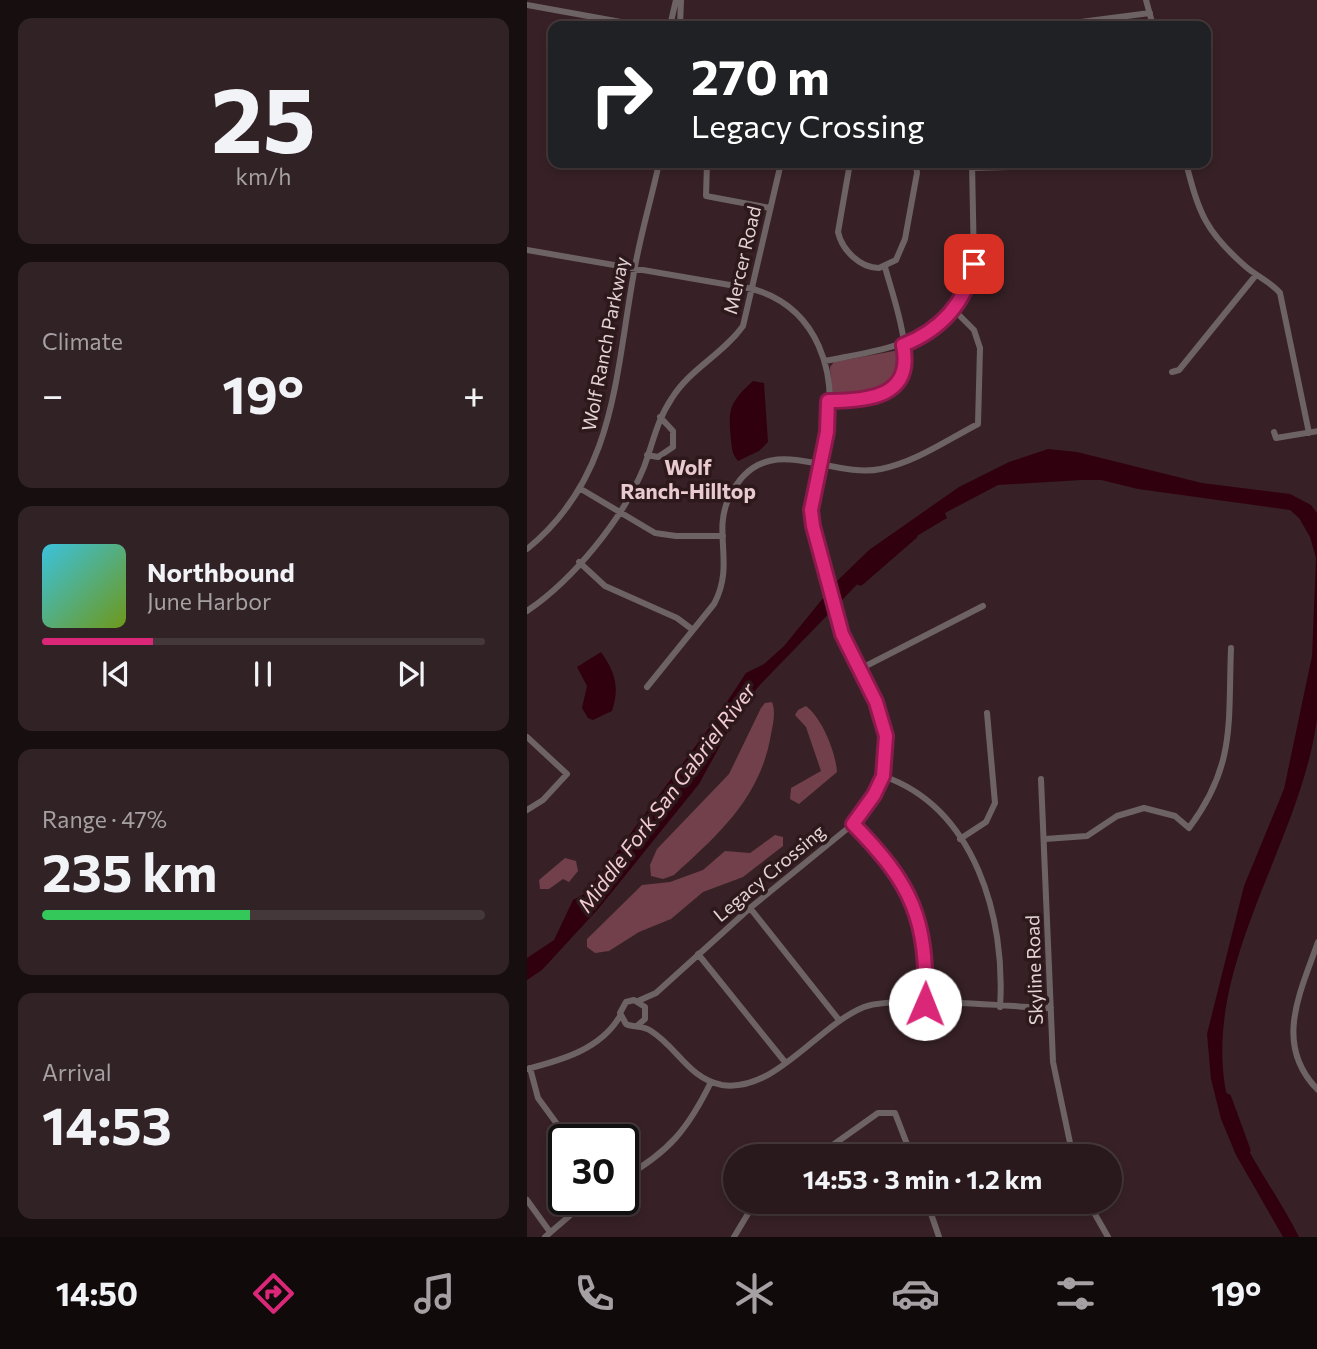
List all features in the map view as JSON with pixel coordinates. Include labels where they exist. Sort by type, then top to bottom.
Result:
[{"type":"street","points":[[671,21],[676,0]]},
{"type":"street","points":[[680,21],[681,0]]},
{"type":"street","points":[[1146,0],[1152,21]]},
{"type":"street","points":[[527,5],[615,21]]},
{"type":"street","points":[[1088,21],[1150,13]]},
{"type":"street","name":"Wolf Ranch Parkway","points":[[527,549],[546,533],[581,489],[603,439],[634,268],[658,168]]},
{"type":"street","points":[[707,168],[706,197],[770,208]]},
{"type":"street","name":"Mercer Road","points":[[527,611],[609,532],[621,513],[647,455],[660,417],[683,383],[731,342],[747,315],[780,168]]},
{"type":"street","points":[[849,168],[837,228],[840,241],[866,265],[885,267],[896,260],[903,249],[916,168]]},
{"type":"street","points":[[825,361],[903,345],[929,331],[954,310],[971,279],[974,264],[972,168]]},
{"type":"street","points":[[1187,168],[1203,221],[1256,275],[1277,289],[1283,304],[1309,433]]},
{"type":"street","name":"Legacy Crossing","points":[[527,250],[753,289],[775,296],[802,316],[820,344],[825,361],[828,401],[827,432],[811,510],[838,623],[882,717],[886,753],[883,776],[874,795],[853,824],[750,908],[656,993],[638,1001],[626,1002],[620,1016]]},
{"type":"street","points":[[828,401],[881,394],[896,386],[905,367],[903,345],[885,267]]},
{"type":"street","points":[[1172,372],[1179,370],[1256,275]]},
{"type":"street","points":[[647,687],[693,631],[721,590],[726,562],[723,536],[728,500],[751,471],[775,460],[799,458],[851,470],[879,470],[904,463],[978,424],[980,348],[974,330],[954,310]]},
{"type":"street","points":[[647,455],[658,457],[673,447],[673,431],[660,417]]},
{"type":"street","points":[[1274,432],[1276,438],[1317,431]]},
{"type":"street","points":[[581,489],[665,535],[723,536]]},
{"type":"street","points":[[579,562],[605,586],[677,618],[693,631]]},
{"type":"street","points":[[858,670],[983,606]]},
{"type":"street","points":[[1045,839],[1086,836],[1117,816],[1144,808],[1167,813],[1189,828],[1212,795],[1225,758],[1231,648]]},
{"type":"street","points":[[959,839],[986,822],[995,803],[987,713]]},
{"type":"street","points":[[527,737],[567,774],[543,800],[527,810]]},
{"type":"street","points":[[883,776],[926,797],[959,839],[981,876],[994,908],[1002,956],[1000,1007]]},
{"type":"street","name":"Skyline Road","points":[[1041,779],[1053,1062],[1070,1144]]},
{"type":"street","points":[[853,824],[881,852],[909,894],[926,952],[925,1004]]},
{"type":"street","points":[[750,908],[840,1020]]},
{"type":"street","points":[[1317,942],[1292,1024],[1295,1055],[1317,1090]]},
{"type":"street","points":[[698,954],[785,1062]]},
{"type":"street","name":"Legacy Crossing","points":[[638,1025],[656,993]]},
{"type":"street","points":[[638,1001],[646,1014],[651,1031]]},
{"type":"street","points":[[557,1124],[538,1098],[528,1069],[573,1056],[611,1030],[628,1026],[638,1025],[651,1031],[698,1075],[711,1082],[730,1086],[755,1082],[840,1020],[879,1003],[1051,1008]]},
{"type":"street","points":[[611,1030],[620,1016],[628,1026]]},
{"type":"street","points":[[639,1168],[660,1155],[676,1140],[696,1112],[711,1082]]},
{"type":"street","points":[[834,1144],[878,1112],[892,1111],[900,1121],[908,1144]]},
{"type":"street","points":[[527,1200],[547,1235],[570,1215]]},
{"type":"street","points":[[733,1237],[747,1214]]},
{"type":"street","points":[[931,1214],[939,1237]]},
{"type":"street","points":[[1095,1214],[1108,1237]]},
{"type":"shaded area","points":[[901,352],[901,364],[889,383],[879,390],[855,398],[832,395],[830,367],[834,362]]},
{"type":"shaded area","points":[[772,702],[774,718],[766,756],[758,777],[736,813],[707,845],[674,875],[663,879],[651,876],[650,865],[657,849],[729,774],[761,708],[765,703]]},
{"type":"shaded area","points":[[806,706],[827,736],[837,772],[799,804],[790,799],[791,788],[821,771],[806,727],[795,715]]},
{"type":"shaded area","points":[[775,835],[783,837],[783,846],[743,877],[703,892],[671,919],[639,932],[609,951],[595,953],[587,947],[587,939],[642,885],[670,882],[703,870],[725,851],[750,853]]},
{"type":"shaded area","points":[[565,858],[576,861],[578,871],[569,882],[563,879],[549,889],[540,889],[539,880]]},
{"type":"water","points":[[753,381],[764,383],[768,442],[759,451],[738,461],[732,449],[730,414],[739,395]]},
{"type":"water","points":[[1048,449],[1077,452],[1202,483],[1290,494],[1311,505],[1317,513],[1317,719],[1308,765],[1293,810],[1241,947],[1229,993],[1223,1039],[1225,1086],[1237,1126],[1299,1237],[1283,1237],[1236,1155],[1221,1119],[1211,1079],[1207,1034],[1244,886],[1284,789],[1312,656],[1316,558],[1310,537],[1299,518],[1290,510],[1138,489],[1101,480],[1081,480],[998,485],[945,513],[947,518],[900,546],[875,566],[758,687],[737,715],[699,784],[599,908],[542,970],[527,980],[527,958],[554,940],[573,900],[586,893],[715,720],[746,673],[764,664],[784,646],[837,581],[869,550],[959,487],[1009,462]]},
{"type":"water","points":[[601,652],[613,673],[616,694],[612,711],[593,720],[588,718],[582,708],[587,686],[577,667]]},
{"type":"waterway","name":"Middle Fork San Gabriel River","points":[[860,581],[913,535]]},
{"type":"waterway","name":"Middle Fork San Gabriel River","points":[[1227,1098],[1246,1150]]},
{"type":"district","name":"Wolf Ranch-Hilltop","points":[[688,480]]},
{"type":"route","points":[[925,1004],[926,952],[909,894],[881,852],[853,824],[866,808],[883,776],[886,736],[876,702],[849,652],[838,623],[811,510],[827,432],[828,401],[853,400],[881,394],[896,386],[905,367],[903,345],[942,323],[954,310],[971,279],[974,264]]}]
